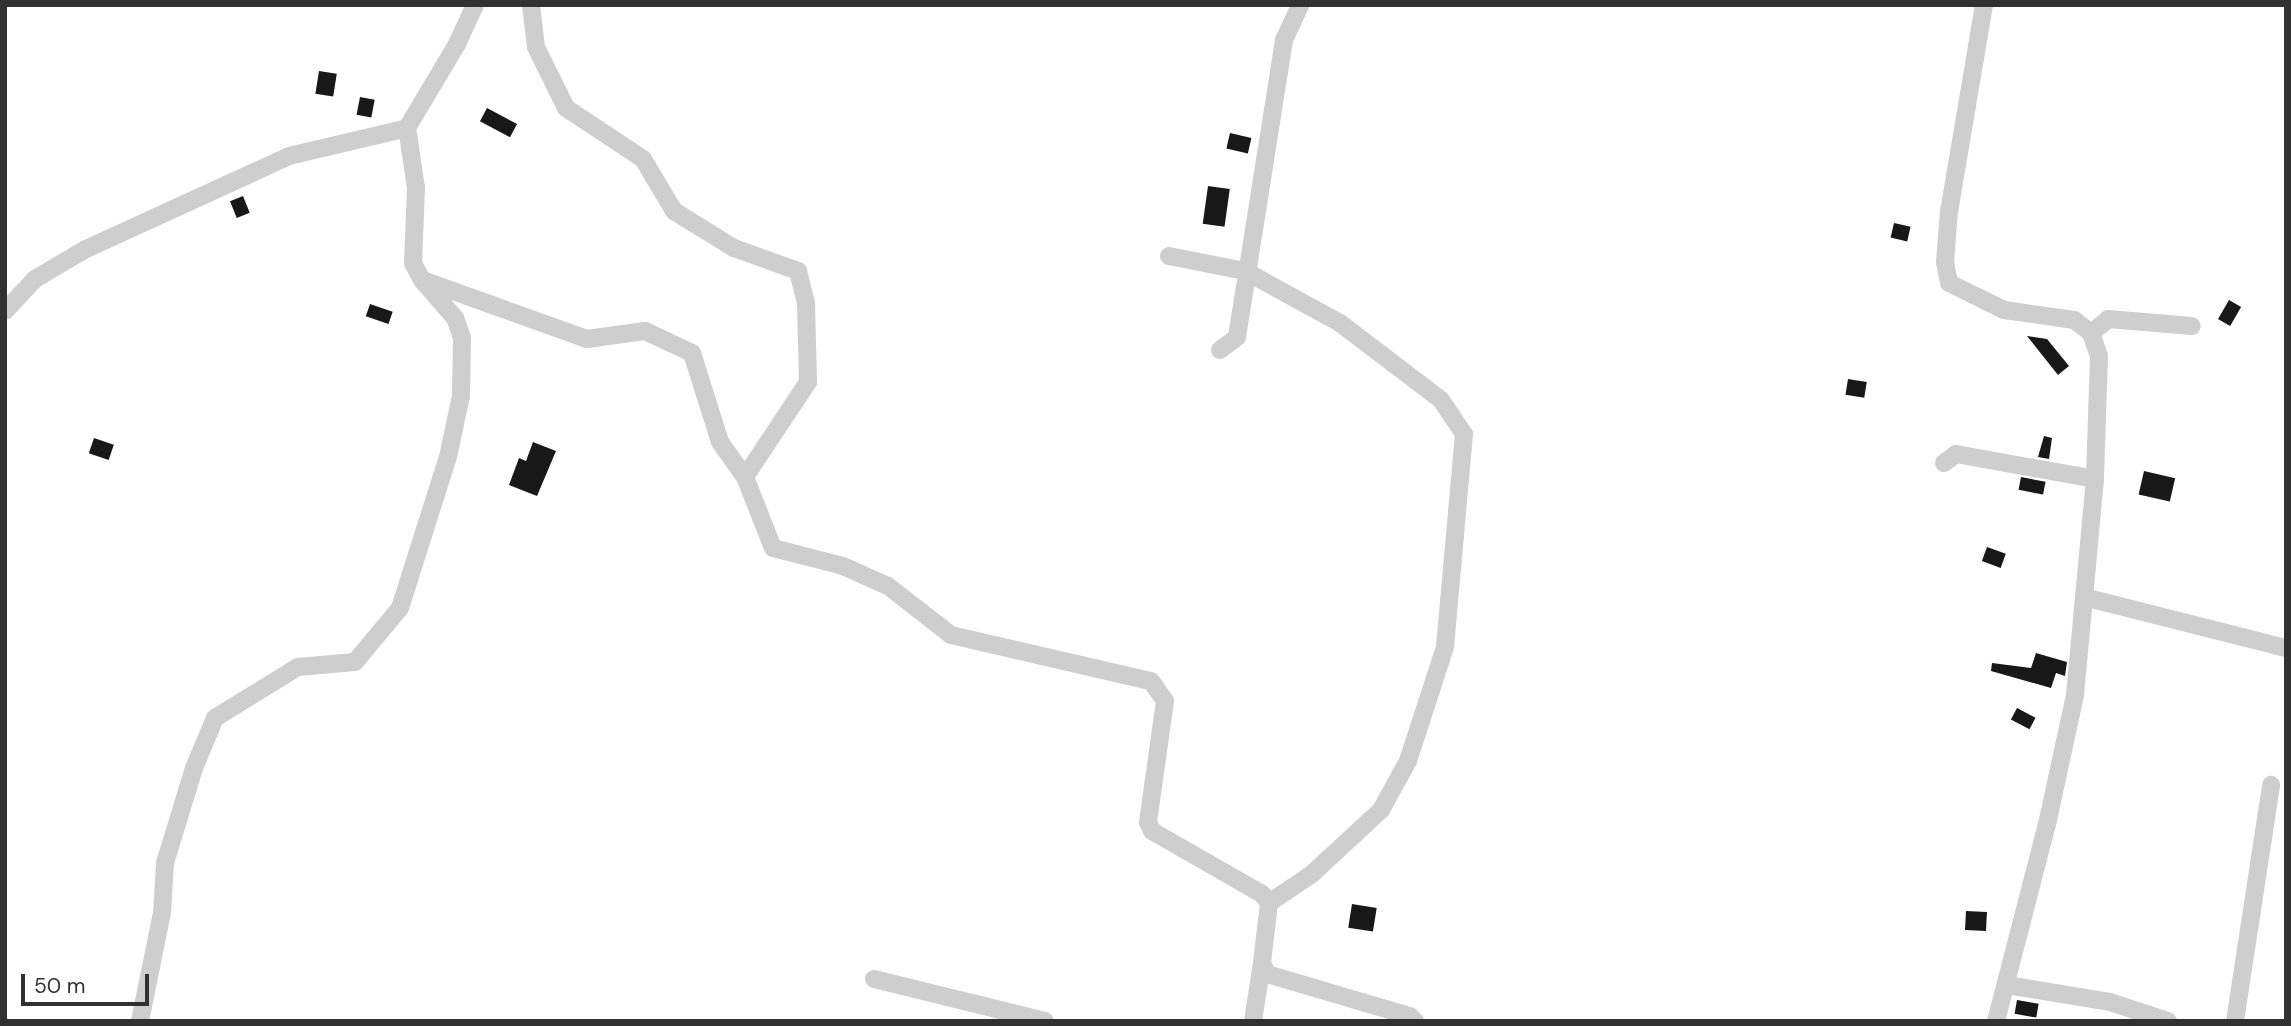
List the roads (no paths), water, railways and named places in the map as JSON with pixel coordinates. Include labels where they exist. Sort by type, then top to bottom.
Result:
[{"type":"street","points":[[141,1021],[162,913],[165,863],[194,768],[215,718],[298,667],[355,662],[400,608],[449,457],[461,396],[462,338],[455,317],[422,280],[413,263],[416,188],[407,128],[457,44],[475,5]]},
{"type":"street","points":[[531,5],[536,47],[566,107],[642,159],[674,211],[734,248],[799,271],[806,304],[808,382],[745,477]]},
{"type":"street","points":[[1220,350],[1237,337],[1245,271],[1284,40],[1300,5]]},
{"type":"street","points":[[1984,5],[1949,211],[1945,261],[1948,283],[2004,310],[2074,320],[2091,333],[2099,356],[2095,479],[2075,695],[2007,985],[1996,1021]]},
{"type":"street","points":[[5,311],[35,279],[84,250],[289,156],[407,128]]},
{"type":"street","points":[[1169,256],[1245,271],[1340,323],[1441,400],[1464,434],[1445,647],[1408,761],[1381,810],[1312,874],[1269,903]]},
{"type":"street","points":[[422,280],[587,339],[645,331],[692,353],[720,442],[745,477],[773,548],[843,566],[888,586],[951,635],[1151,681],[1165,701],[1148,822],[1152,831],[1262,894],[1269,903],[1253,1021]]},
{"type":"street","points":[[2091,333],[2108,319],[2192,326]]},
{"type":"street","points":[[1944,463],[1956,454],[2095,479]]},
{"type":"street","points":[[2084,597],[2286,649]]},
{"type":"street","points":[[2235,1021],[2271,785]]},
{"type":"street","points":[[1262,963],[1267,974],[1410,1016],[1415,1021]]},
{"type":"street","points":[[874,979],[1045,1021]]},
{"type":"street","points":[[2007,985],[2110,1002],[2168,1021]]}]
